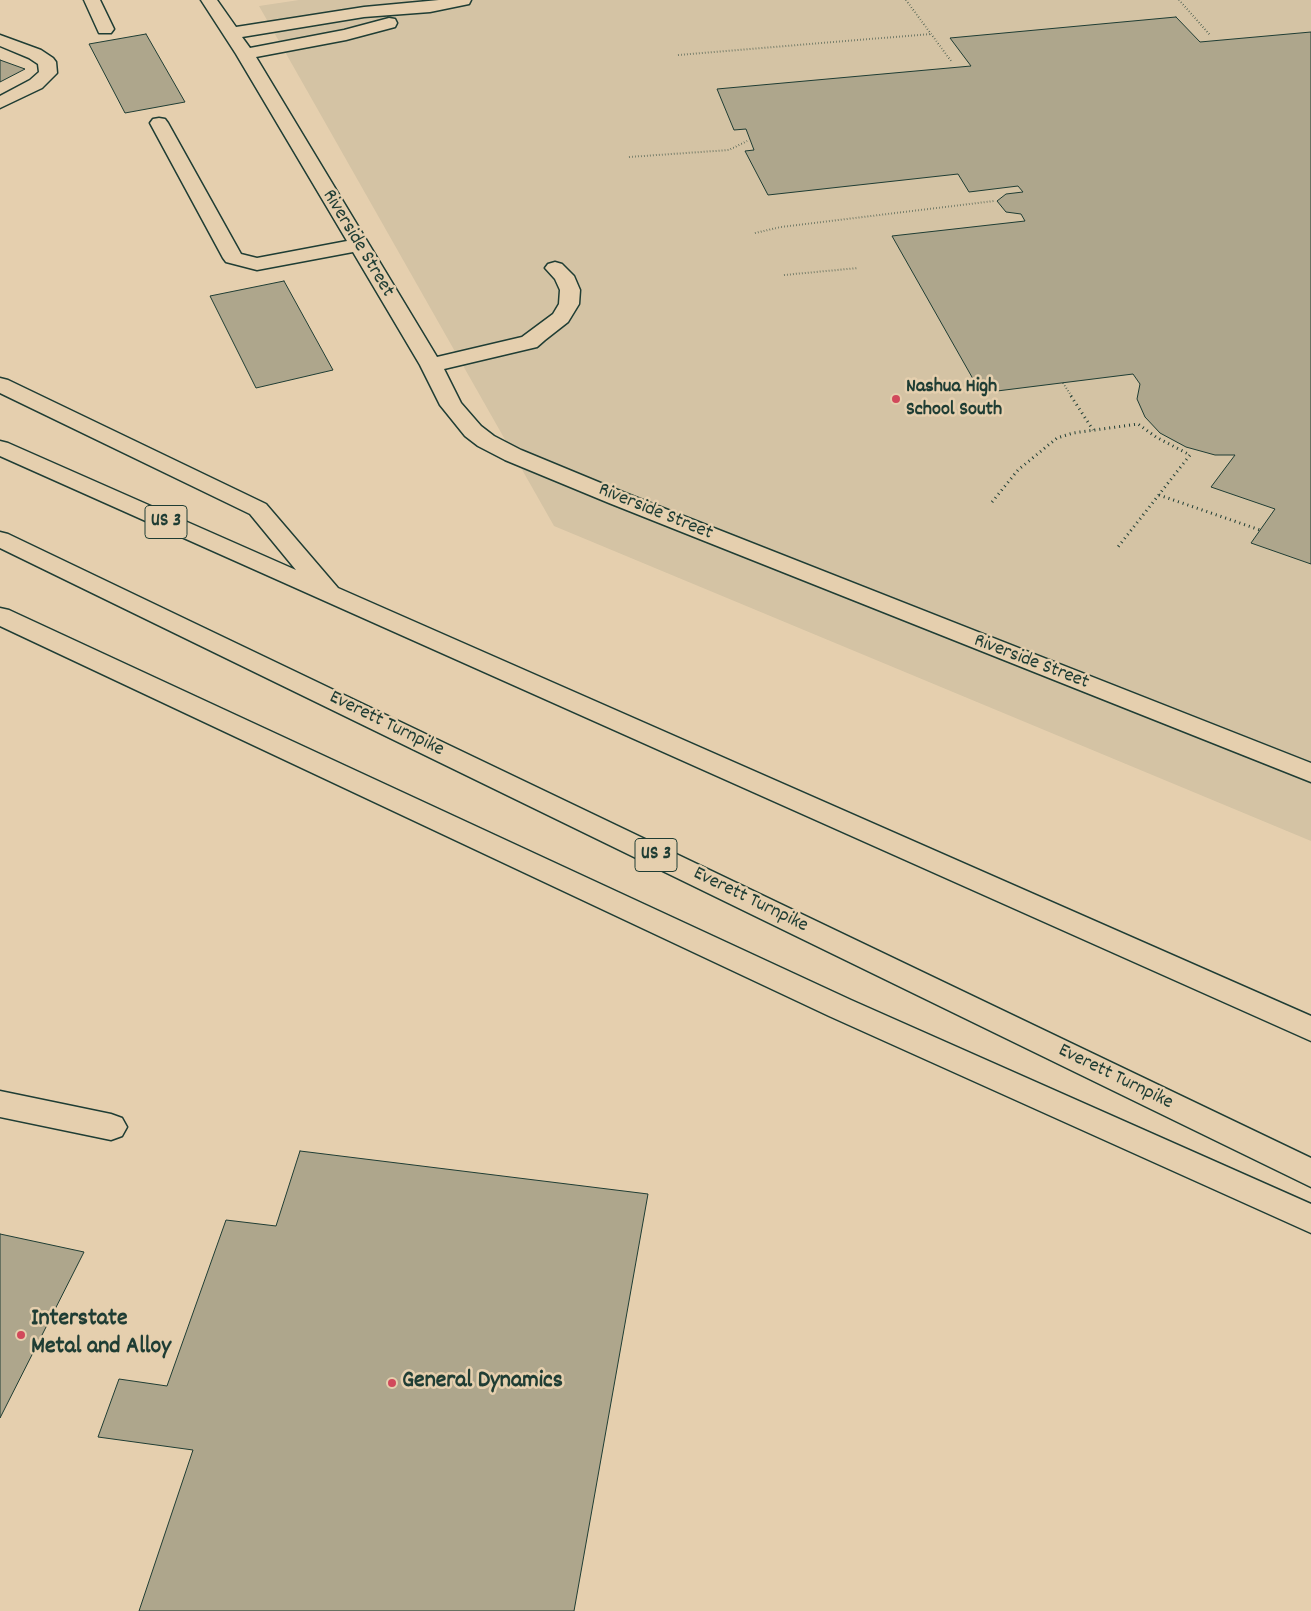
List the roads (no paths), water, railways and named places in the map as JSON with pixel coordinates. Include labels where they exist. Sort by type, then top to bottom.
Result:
[{"type":"main road","points":[[92,0],[106,29]]},
{"type":"main road","points":[[232,34],[364,12],[430,7],[464,0]]},
{"type":"main road","points":[[211,4],[243,12],[311,20]]},
{"type":"main road","name":"Riverside Street","points":[[211,4],[245,54],[431,365],[451,405],[473,431],[486,441],[513,455],[898,610],[1311,773]]},
{"type":"main road","points":[[245,54],[346,35],[405,18],[430,7]]},
{"type":"main road","points":[[0,40],[35,54],[47,62],[48,73],[36,84],[0,103]]},
{"type":"main road","points":[[159,122],[233,258],[257,264],[358,245]]},
{"type":"main road","points":[[431,365],[529,342],[538,336],[561,318],[569,304],[570,290],[568,284],[564,276],[555,268]]},
{"type":"main road","points":[[0,385],[258,509],[333,597]]},
{"type":"main road","name":"US 3","points":[[0,448],[1311,1030]]},
{"type":"main road","name":"Everett Turnpike","points":[[0,539],[1311,1173]]},
{"type":"main road","points":[[0,616],[840,1008],[1311,1219]]},
{"type":"main road","points":[[0,1104],[111,1128]]},
{"type":"place","name":"Nashua High School South","points":[[896,399]]},
{"type":"place","name":"Interstate Metal and Alloy","points":[[21,1335]]},
{"type":"place","name":"General Dynamics","points":[[392,1383]]}]
